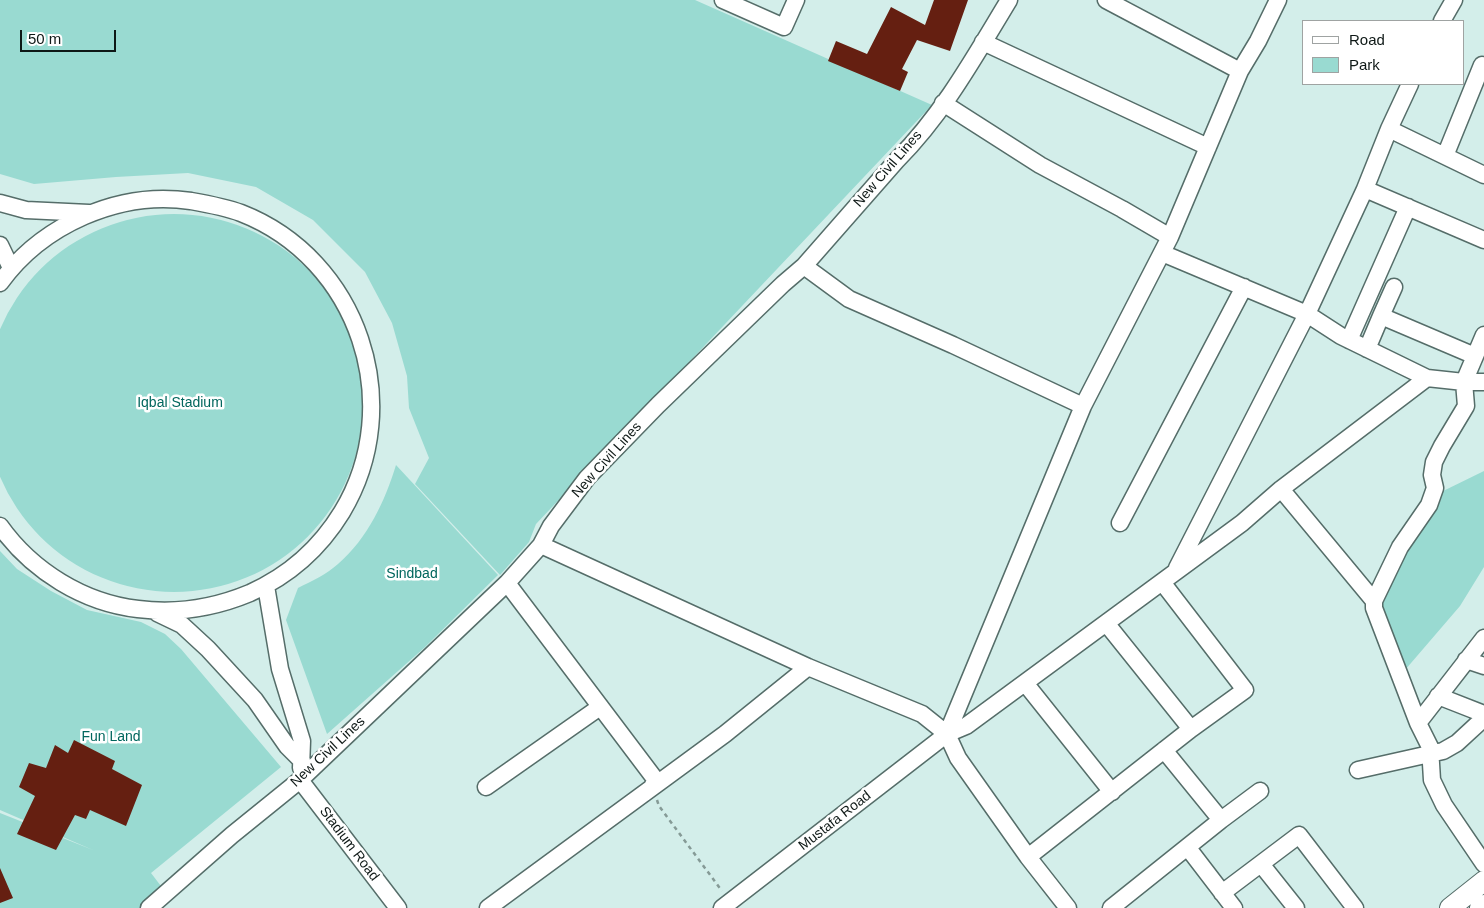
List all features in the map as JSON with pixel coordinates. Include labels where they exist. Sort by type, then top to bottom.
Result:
[{"type":"main road","points":[[1450,908],[1484,881]]},
{"type":"main road","points":[[1480,908],[1484,905]]},
{"type":"street","points":[[723,0],[784,27],[796,0]]},
{"type":"street","name":"New Civil Lines","points":[[149,908],[232,835],[300,780],[507,583],[541,545],[551,526],[588,478],[658,405],[804,266],[912,144],[961,80],[1008,0]]},
{"type":"street","points":[[1106,0],[1240,71]]},
{"type":"street","points":[[1443,20],[1454,0]]},
{"type":"street","points":[[947,734],[1082,406],[1170,237],[1240,71],[1258,41],[1274,1]]},
{"type":"street","points":[[983,42],[1208,148]]},
{"type":"street","points":[[1446,156],[1482,65]]},
{"type":"street","points":[[1028,858],[1191,729],[1245,690],[1168,577],[1307,314],[1365,189],[1389,129],[1410,85]]},
{"type":"street","points":[[943,104],[1040,165],[1170,237]]},
{"type":"street","points":[[1389,129],[1484,174]]},
{"type":"street","points":[[1365,189],[1484,240]]},
{"type":"street","points":[[0,284],[11,268],[30,250],[59,229],[90,213],[120,204],[150,200],[181,200],[212,204],[242,213],[269,227],[301,250],[318,266],[337,290],[352,318],[363,347],[370,377],[372,408],[369,439],[362,469],[350,498],[334,525],[315,549],[292,569],[266,586],[230,602],[193,610],[154,611],[106,602],[83,594],[61,583],[41,569],[22,553],[0,526]]},
{"type":"street","points":[[0,203],[26,210],[90,213]]},
{"type":"street","points":[[1349,340],[1408,208]]},
{"type":"street","points":[[0,245],[11,268]]},
{"type":"street","points":[[1162,253],[1307,314],[1349,340],[1427,378],[1484,382]]},
{"type":"street","points":[[804,266],[848,299],[953,345],[1082,406]]},
{"type":"street","points":[[1120,523],[1244,286]]},
{"type":"street","points":[[1367,349],[1394,287]]},
{"type":"street","points":[[1381,316],[1475,356]]},
{"type":"street","points":[[1484,337],[1464,382],[1466,406],[1434,462],[1432,475],[1434,488],[1429,506],[1400,548],[1374,601],[1374,608],[1418,723],[1430,746],[1432,780],[1444,806],[1484,864]]},
{"type":"street","name":"Mustafa Road","points":[[729,906],[947,734],[966,726],[1242,523],[1281,488],[1427,378]]},
{"type":"street","points":[[1281,488],[1374,601]]},
{"type":"street","points":[[541,545],[808,667],[922,714],[947,734],[958,758],[1060,905]]},
{"type":"street","points":[[507,583],[655,784]]},
{"type":"street","points":[[266,586],[280,669],[302,740],[300,780]]},
{"type":"street","points":[[154,611],[182,625],[208,649],[255,700],[287,746],[302,762]]},
{"type":"street","points":[[1106,622],[1191,729]]},
{"type":"street","points":[[1418,723],[1484,638]]},
{"type":"street","points":[[1466,660],[1484,666]]},
{"type":"street","points":[[488,908],[725,734],[808,667]]},
{"type":"street","points":[[1025,682],[1112,792]]},
{"type":"street","points":[[1438,696],[1484,714]]},
{"type":"street","points":[[486,787],[600,707]]},
{"type":"street","points":[[1358,770],[1443,751],[1457,743],[1484,718]]},
{"type":"street","points":[[1164,750],[1221,820]]},
{"type":"street","name":"Stadium Road","points":[[300,780],[398,908]]},
{"type":"street","points":[[1111,908],[1260,791]]},
{"type":"street","points":[[1222,893],[1299,835],[1355,908]]},
{"type":"street","points":[[1188,848],[1234,908]]},
{"type":"street","points":[[1261,864],[1296,908]]},
{"type":"path","points":[[655,784],[659,806],[729,906]]},
{"type":"green space","points":[[0,0],[695,0],[932,105],[536,524],[529,542],[500,575],[415,484],[429,458],[409,408],[407,376],[392,323],[365,272],[313,220],[256,187],[188,173],[34,184],[0,174]]},
{"type":"green space","name":"Iqbal Stadium","points":[[156,215],[192,215],[229,222],[279,246],[294,257],[320,283],[331,298],[355,348],[362,385],[362,421],[355,458],[331,508],[320,523],[294,549],[263,569],[229,584],[192,591],[156,591],[119,584],[85,569],[54,549],[28,523],[17,508],[-1,473],[-1,333],[8,314],[28,283],[54,257],[85,237],[119,222]]},
{"type":"green space","name":"Sindbad","points":[[396,465],[498,575],[424,648],[327,734],[286,620],[298,588],[334,568],[349,554],[367,531],[387,492]]},
{"type":"green space","points":[[1484,471],[1484,567],[1460,606],[1399,677],[1380,606],[1391,557],[1437,494]]},
{"type":"green space","name":"Fun Land","points":[[0,551],[17,569],[51,591],[87,610],[141,622],[165,634],[181,649],[281,767],[151,873],[167,894],[152,908],[0,908],[0,813],[93,850],[0,810]]},
{"type":"building","points":[[934,0],[968,0],[950,51],[917,40],[902,69],[908,72],[900,91],[828,61],[836,41],[867,54],[891,7],[925,25]]},
{"type":"building","points":[[74,740],[115,761],[112,769],[142,785],[126,826],[90,810],[86,819],[75,815],[56,850],[17,834],[35,796],[19,787],[29,763],[46,768],[55,745],[68,753]]},
{"type":"building","points":[[0,868],[13,898],[0,903]]}]
